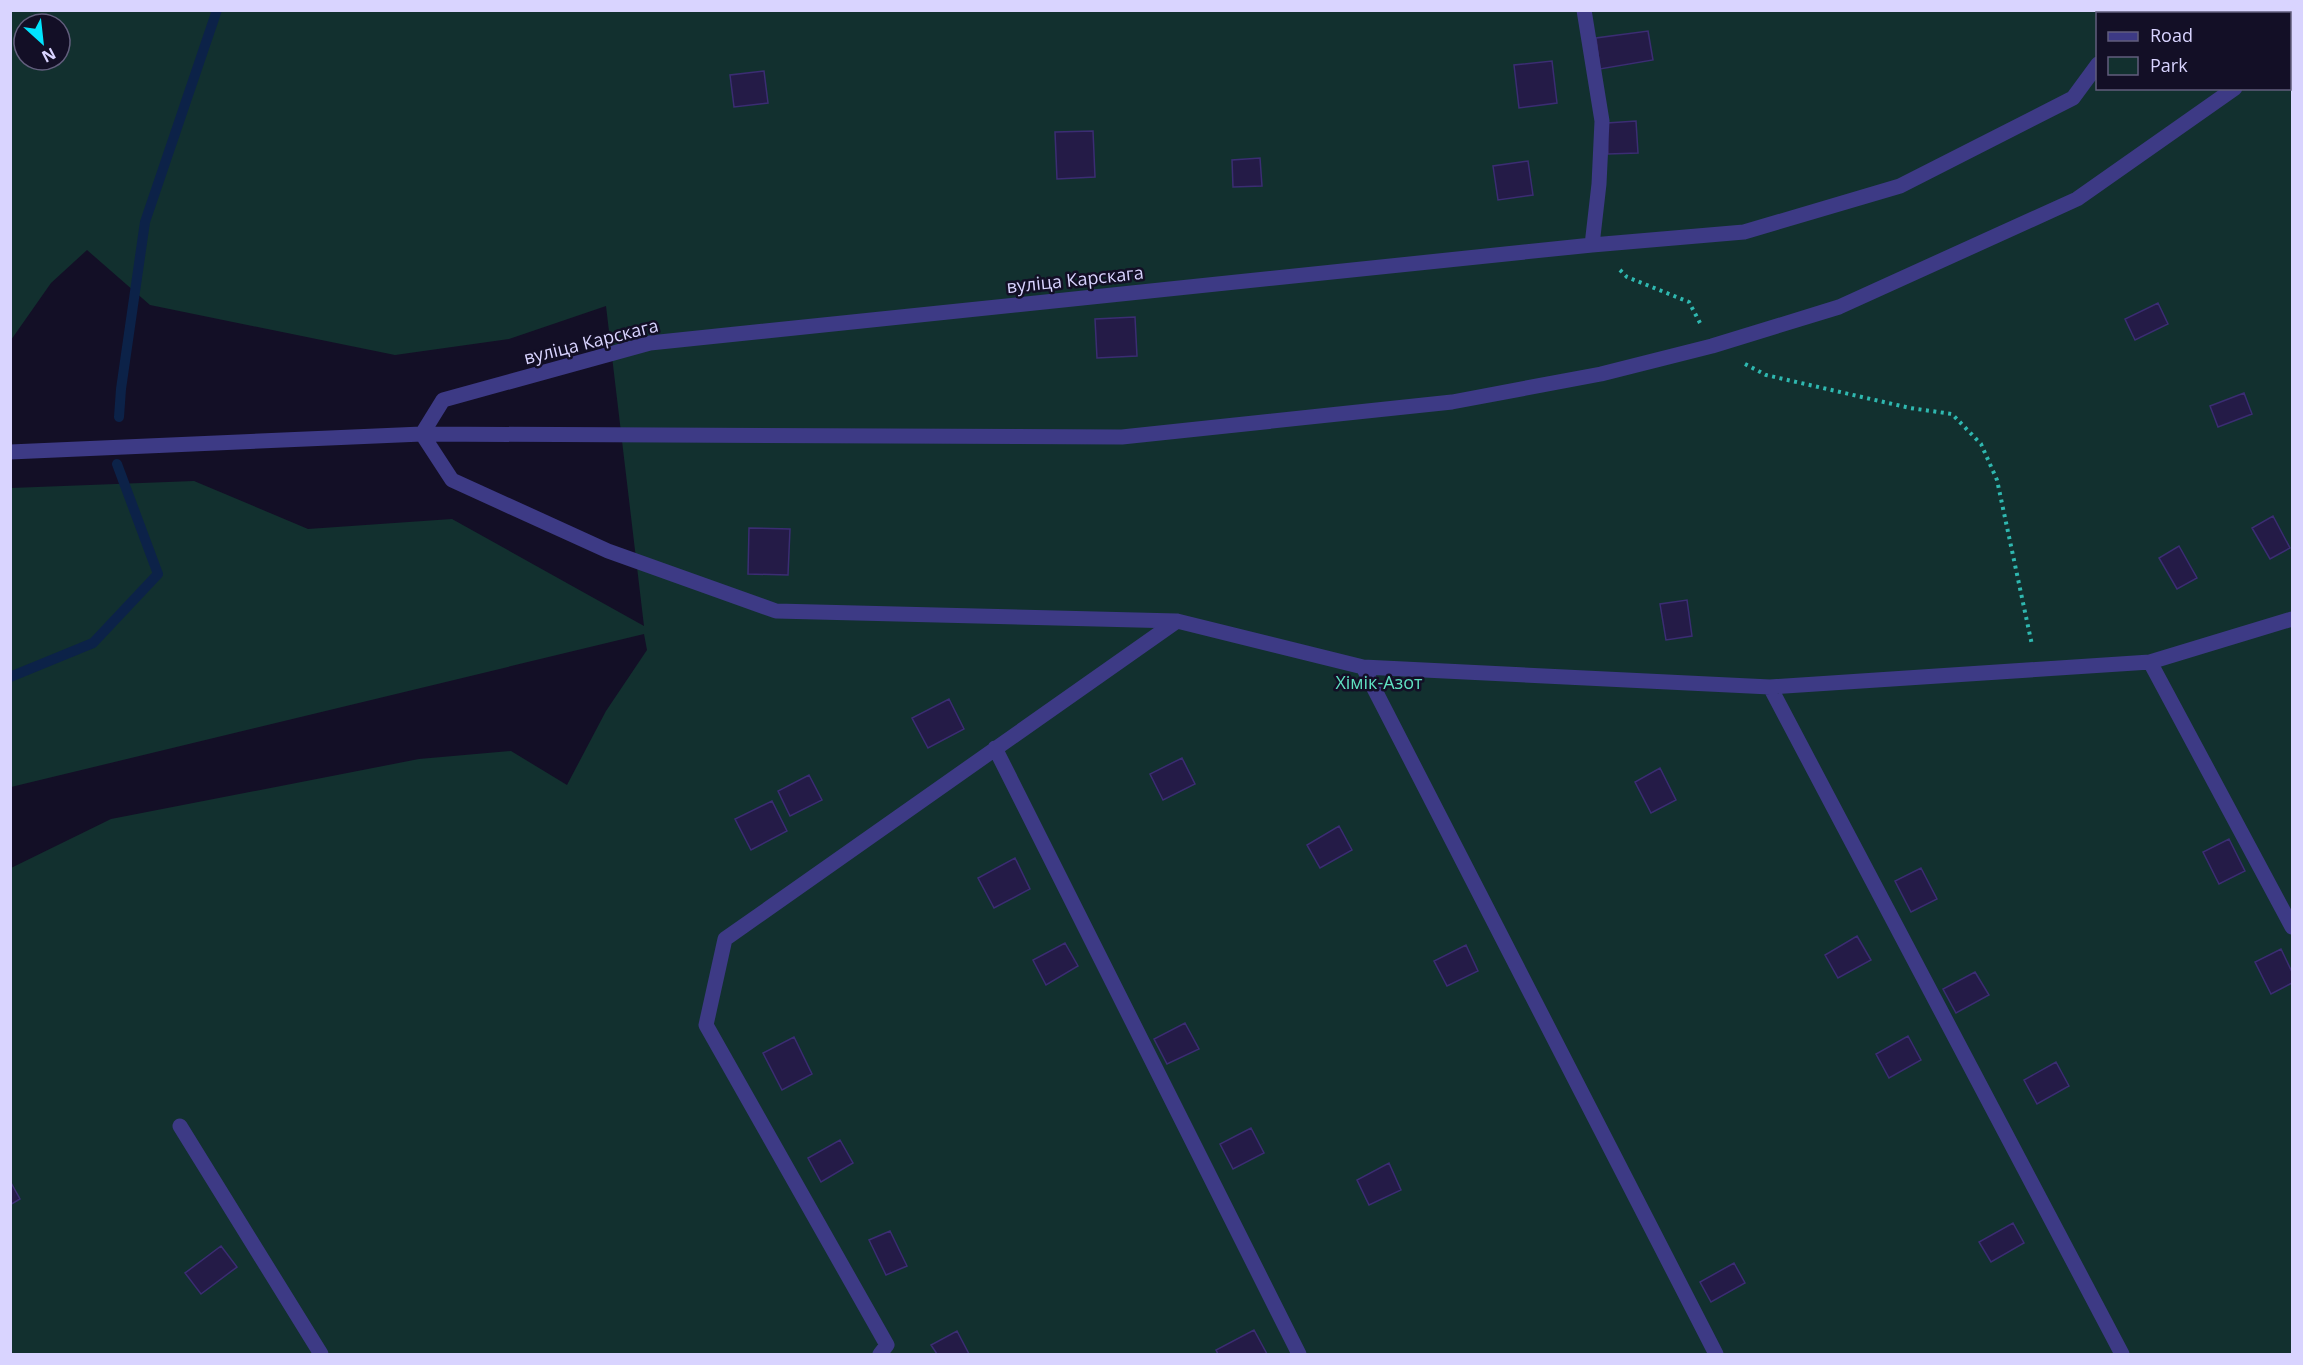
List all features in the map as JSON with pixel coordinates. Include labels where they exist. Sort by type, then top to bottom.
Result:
[{"type":"street","points":[[1584,10],[1602,121],[1599,184],[1592,245]]},
{"type":"street","name":"вуліца Карскага","points":[[422,434],[443,399],[650,343],[1592,245],[1744,232],[1900,186],[2073,98],[2096,65]]},
{"type":"street","points":[[10,452],[422,434],[1122,437],[1452,402],[1601,374],[1712,346],[1839,307],[2077,199],[2232,90]]},
{"type":"street","points":[[422,434],[452,480],[608,551],[776,611],[1177,621],[1363,668],[1770,687],[2150,662],[2292,619]]},
{"type":"street","points":[[886,1351],[706,1025],[725,939],[1177,621]]},
{"type":"street","points":[[2150,662],[2292,927]]},
{"type":"street","points":[[1363,668],[1716,1354]]},
{"type":"street","points":[[1770,687],[2122,1354]]},
{"type":"street","points":[[995,748],[1299,1354]]},
{"type":"street","points":[[180,1126],[321,1354]]},
{"type":"path","points":[[1592,245],[1627,277],[1689,302],[1712,346]]},
{"type":"path","points":[[1766,375],[1910,408],[1952,414],[1981,444],[1997,480],[2037,669]]},
{"type":"green space","name":"Хімік-Азот","points":[[11,11],[2292,11],[2292,1354],[11,1354],[11,868],[111,819],[419,759],[511,751],[567,785],[606,711],[647,650],[644,634],[11,787],[11,488],[194,481],[308,529],[452,519],[644,626],[606,306],[509,339],[395,355],[150,305],[87,250],[51,283],[11,340]]},
{"type":"building","points":[[1648,31],[1653,60],[1600,69],[1596,38]]},
{"type":"building","points":[[1552,61],[1557,103],[1519,108],[1514,65]]},
{"type":"building","points":[[764,71],[768,103],[734,107],[730,75]]},
{"type":"building","points":[[1636,121],[1638,153],[1608,154],[1607,123]]},
{"type":"building","points":[[1093,131],[1095,177],[1057,179],[1055,132]]},
{"type":"building","points":[[1260,158],[1262,186],[1233,187],[1232,160]]},
{"type":"building","points":[[1528,161],[1533,195],[1498,200],[1493,166]]},
{"type":"building","points":[[2158,303],[2168,324],[2135,340],[2125,319]]},
{"type":"building","points":[[1135,317],[1137,356],[1097,358],[1095,319]]},
{"type":"building","points":[[2244,393],[2252,414],[2218,427],[2210,406]]},
{"type":"building","points":[[2273,516],[2290,548],[2270,559],[2252,528]]},
{"type":"building","points":[[749,528],[790,529],[788,575],[748,574]]},
{"type":"building","points":[[2179,546],[2197,578],[2177,589],[2159,558]]},
{"type":"building","points":[[1687,600],[1692,636],[1666,640],[1660,604]]},
{"type":"building","points":[[949,699],[964,729],[928,748],[912,718]]},
{"type":"building","points":[[1182,758],[1195,784],[1163,800],[1150,774]]},
{"type":"building","points":[[1660,768],[1676,800],[1651,813],[1635,782]]},
{"type":"building","points":[[809,775],[822,800],[790,816],[778,791]]},
{"type":"building","points":[[772,801],[787,831],[751,850],[735,819]]},
{"type":"building","points":[[1339,826],[1352,850],[1320,868],[1307,845]]},
{"type":"building","points":[[2229,839],[2245,871],[2219,884],[2203,852]]},
{"type":"building","points":[[1015,858],[1030,889],[994,908],[978,878]]},
{"type":"building","points":[[1921,868],[1937,899],[1911,912],[1895,881]]},
{"type":"building","points":[[1857,936],[1871,960],[1838,978],[1825,955]]},
{"type":"building","points":[[1065,943],[1078,966],[1046,985],[1033,960]]},
{"type":"building","points":[[1466,945],[1478,971],[1447,986],[1434,961]]},
{"type":"building","points":[[2281,949],[2292,972],[2292,983],[2271,994],[2255,962]]},
{"type":"building","points":[[1975,972],[1989,995],[1956,1013],[1943,989]]},
{"type":"building","points":[[1185,1023],[1199,1049],[1167,1064],[1154,1039]]},
{"type":"building","points":[[1908,1036],[1921,1060],[1889,1078],[1876,1054]]},
{"type":"building","points":[[794,1037],[812,1074],[782,1090],[763,1053]]},
{"type":"building","points":[[2056,1062],[2069,1086],[2037,1104],[2024,1080]]},
{"type":"building","points":[[1251,1128],[1264,1153],[1233,1169],[1220,1144]]},
{"type":"building","points":[[840,1140],[853,1163],[821,1182],[808,1158]]},
{"type":"building","points":[[1389,1163],[1401,1190],[1369,1205],[1357,1180]]},
{"type":"building","points":[[10,1181],[20,1199],[10,1205]]},
{"type":"building","points":[[2013,1223],[2024,1243],[1991,1262],[1979,1242]]},
{"type":"building","points":[[890,1231],[907,1266],[886,1275],[869,1240]]},
{"type":"building","points":[[221,1246],[237,1267],[201,1294],[185,1273]]},
{"type":"building","points":[[1734,1263],[1745,1283],[1711,1302],[1700,1282]]},
{"type":"building","points":[[1254,1330],[1267,1354],[1218,1354],[1216,1350]]},
{"type":"building","points":[[957,1331],[969,1354],[937,1354],[931,1345]]},
{"type":"waterway","points":[[119,417],[145,222],[217,10]]},
{"type":"waterway","points":[[10,677],[93,643],[158,574],[117,464]]}]
